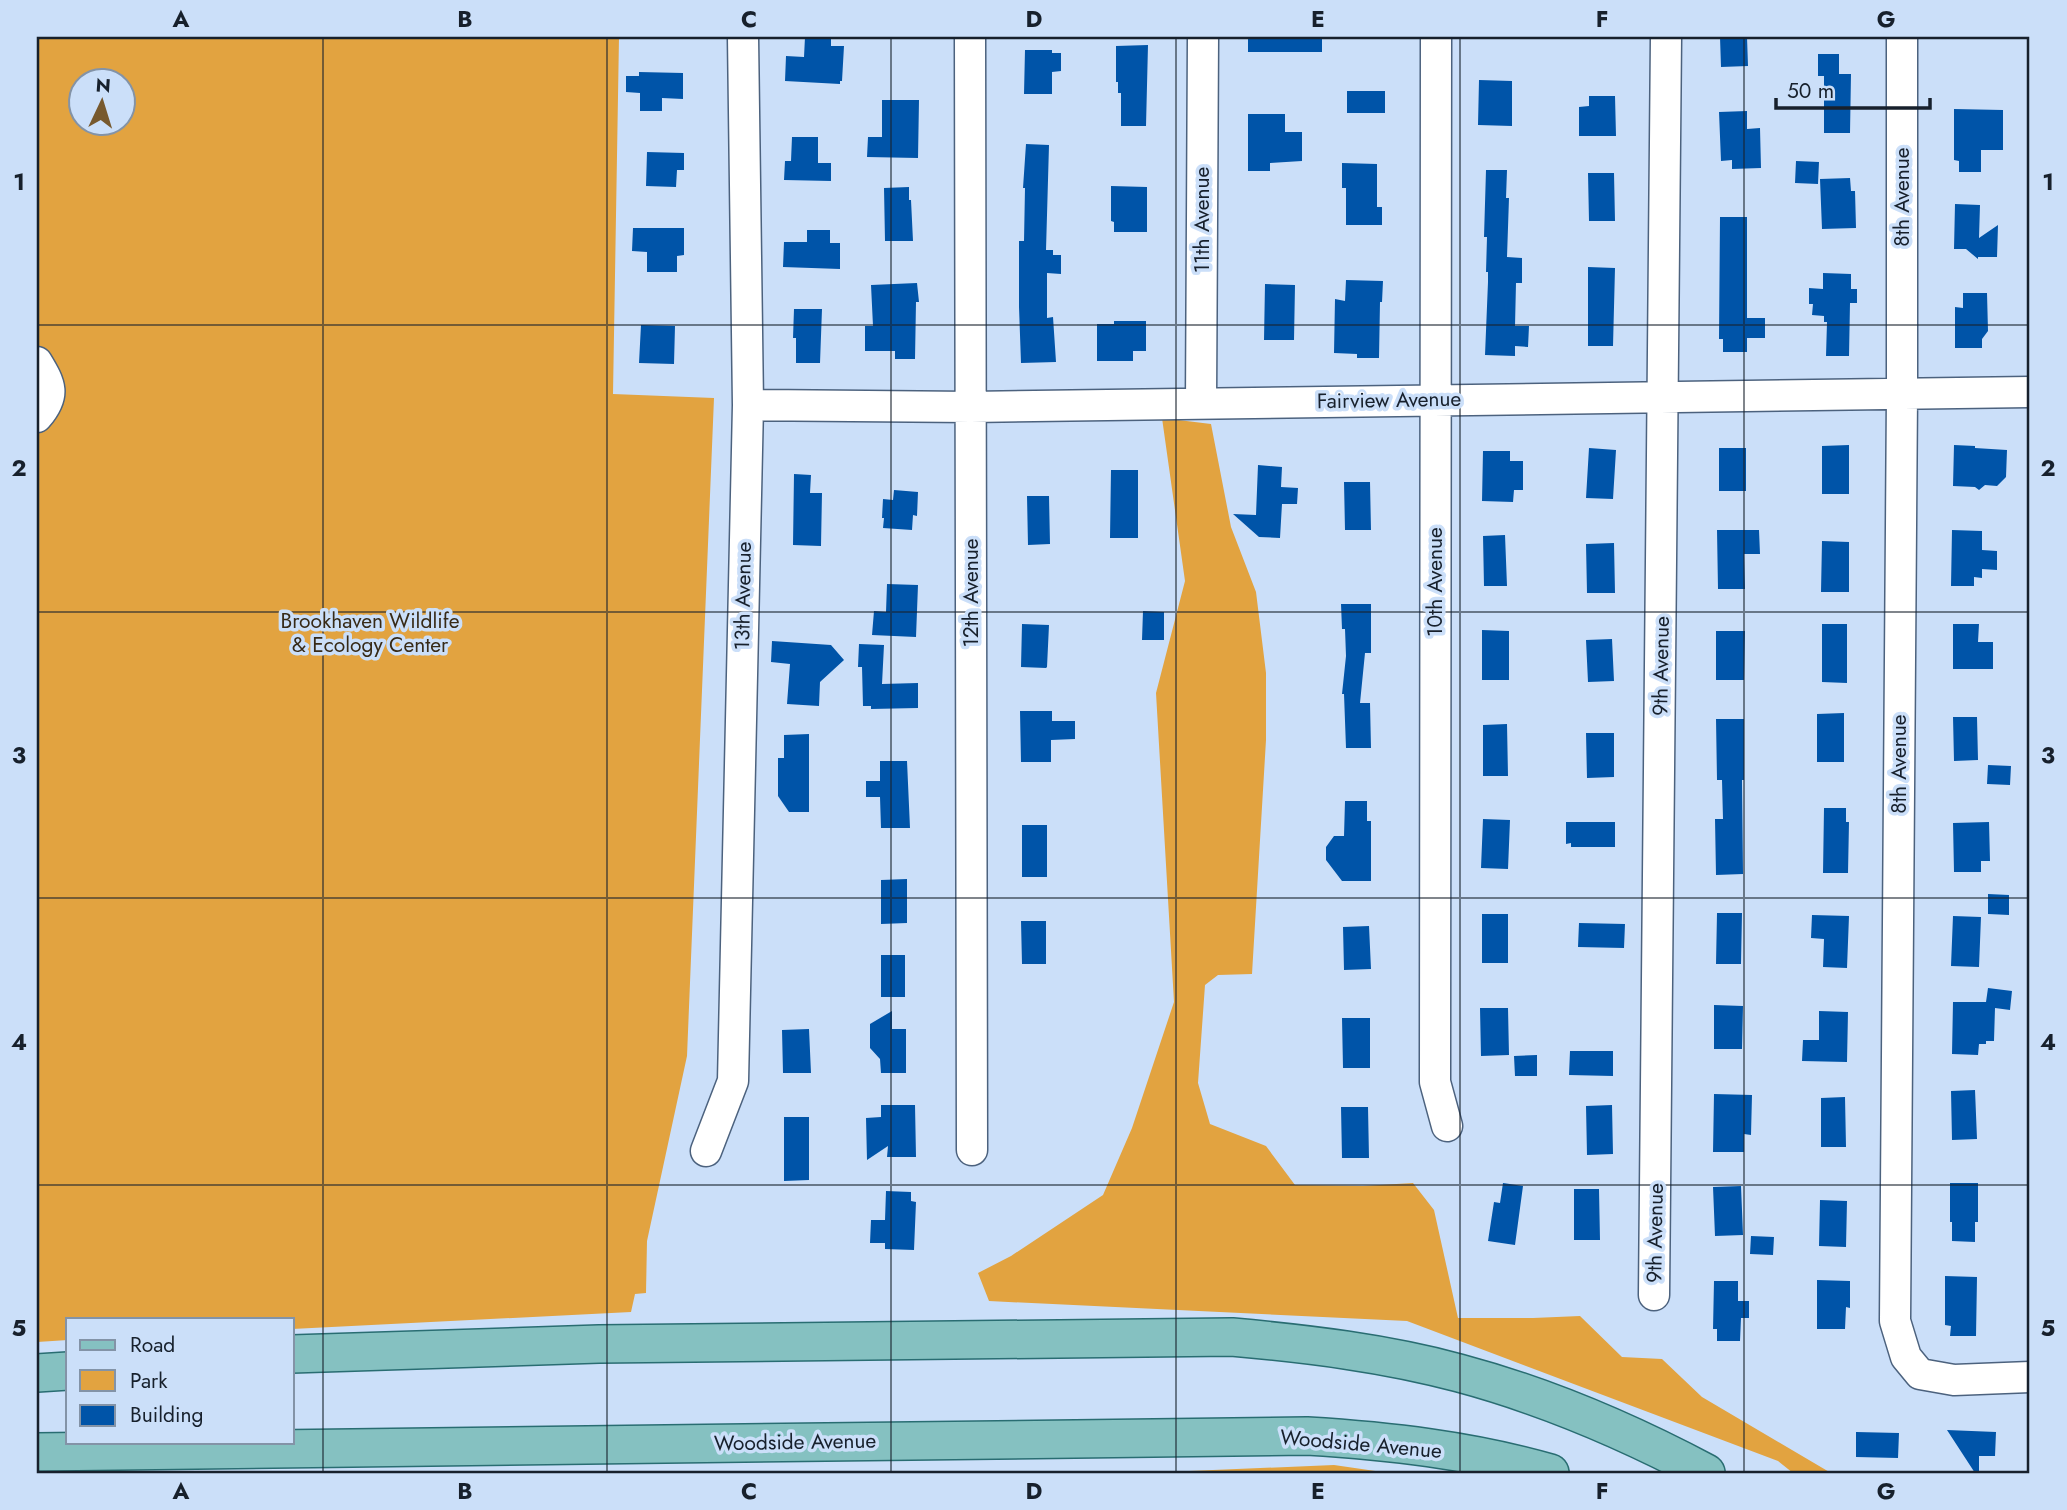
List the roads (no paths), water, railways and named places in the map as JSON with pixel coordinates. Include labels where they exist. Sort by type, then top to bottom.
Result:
[{"type":"main road","points":[[294,1354],[612,1344],[1232,1337],[1307,1343],[1458,1373],[1531,1395],[1600,1421],[1706,1473]]},
{"type":"main road","points":[[37,1373],[66,1370]]},
{"type":"main road","name":"Woodside Avenue","points":[[37,1452],[1307,1436],[1381,1441],[1453,1451],[1550,1473]]},
{"type":"street","name":"13th Avenue","points":[[706,1151],[733,1081],[747,405],[743,37]]},
{"type":"street","name":"12th Avenue","points":[[970,37],[972,1150]]},
{"type":"street","name":"11th Avenue","points":[[1201,403],[1203,37]]},
{"type":"street","name":"10th Avenue","points":[[1436,37],[1435,1082],[1447,1126]]},
{"type":"street","name":"9th Avenue","points":[[1654,1295],[1666,37]]},
{"type":"street","name":"8th Avenue","points":[[1902,37],[1895,1321],[1906,1357],[1920,1374],[1954,1380],[2030,1377]]},
{"type":"street","points":[[37,362],[49,382],[50,395],[46,406],[37,417]]},
{"type":"street","name":"Fairview Avenue","points":[[747,405],[971,407],[2030,392]]},
{"type":"park label","name":"Brookhaven Wildlife & Ecology Center","points":[[370,633]]}]
